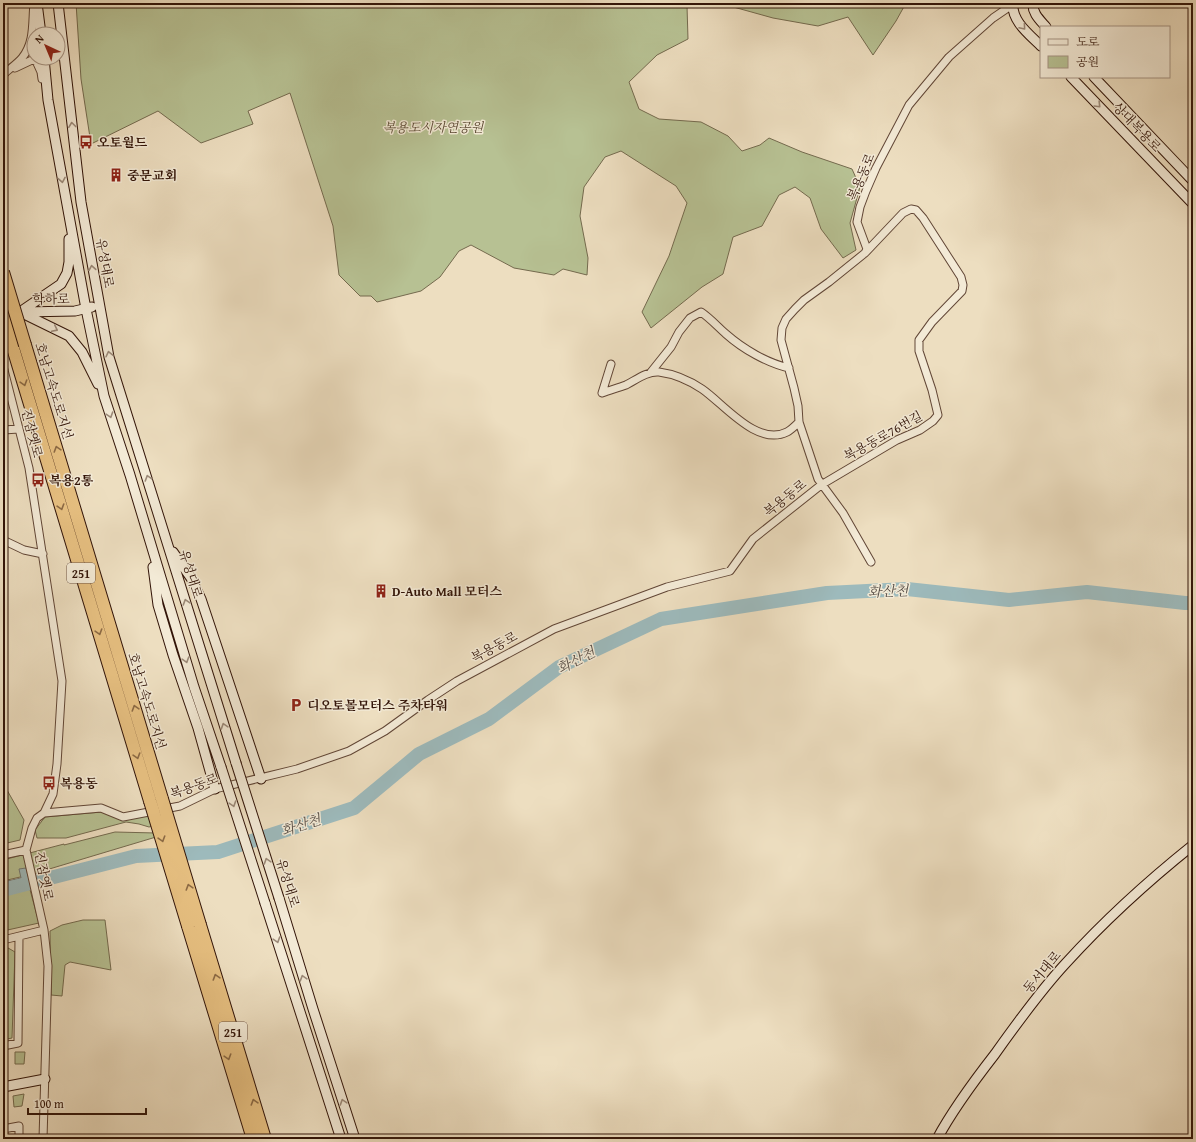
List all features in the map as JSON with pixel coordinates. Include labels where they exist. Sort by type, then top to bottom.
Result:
[{"type":"highway","name":"호남고속도로지선","points":[[3,272],[156,800]]},
{"type":"highway","name":"호남고속도로지선","points":[[3,313],[12,346],[156,800],[194,925],[253,1139]]},
{"type":"highway","name":"호남고속도로지선","points":[[194,925],[266,1139]]},
{"type":"street","points":[[35,3],[39,26]]},
{"type":"street","points":[[3,75],[22,58],[28,47],[32,37],[35,3]]},
{"type":"street","name":"유성대로","points":[[58,3],[81,202],[109,357],[355,1139]]},
{"type":"street","points":[[1033,3],[1036,16],[1045,26]]},
{"type":"street","points":[[1013,4],[1014,15],[1020,25],[1040,45]]},
{"type":"street","name":"복용동로","points":[[44,813],[101,808],[123,817],[180,806],[215,790],[297,769],[349,751],[386,731],[457,681],[554,629],[667,588],[730,571],[753,539],[821,485],[799,422],[796,394],[781,340],[782,328],[786,319],[804,300],[865,253],[867,249],[857,222],[860,207],[876,168],[909,105],[949,57],[993,18],[1013,4]]},
{"type":"street","points":[[3,75],[24,63],[32,60],[36,61],[41,72],[42,85],[48,100]]},
{"type":"street","name":"유성대로","points":[[45,66],[48,100],[68,212],[104,396],[194,687],[341,1139]]},
{"type":"street","name":"상대복용로","points":[[1072,78],[1193,204]]},
{"type":"street","name":"상대복용로","points":[[1095,78],[1193,181]]},
{"type":"street","name":"복용동로76번길","points":[[821,485],[897,440],[920,430],[934,421],[938,415],[932,390],[918,352],[919,340],[932,322],[962,291],[963,285],[961,278],[923,218],[916,210],[911,209],[903,213],[865,253]]},
{"type":"street","points":[[20,312],[62,284],[67,273],[69,262],[68,212]]},
{"type":"street","name":"학하로","points":[[3,313],[75,311],[99,306]]},
{"type":"street","points":[[20,312],[69,336],[82,352],[104,396]]},
{"type":"street","points":[[611,364],[602,393],[624,385],[651,372],[668,352],[679,332],[690,318],[701,312],[738,343],[759,356],[778,365],[789,368]]},
{"type":"street","name":"진잠옛로","points":[[3,366],[29,468],[62,681],[59,746],[53,794],[44,813],[37,818],[32,828],[26,852],[44,930],[48,966],[43,1139]]},
{"type":"street","points":[[651,372],[660,372],[681,378],[701,388],[748,428],[764,434],[777,435],[788,432],[799,422]]},
{"type":"street","points":[[3,430],[19,429]]},
{"type":"street","points":[[821,485],[842,513],[871,562]]},
{"type":"street","points":[[147,534],[158,605],[198,728],[215,790]]},
{"type":"street","points":[[3,540],[24,550],[43,554]]},
{"type":"street","points":[[168,545],[191,578],[201,599],[261,779]]},
{"type":"street","name":"동서대로","points":[[937,1139],[948,1118],[996,1052],[1066,963],[1120,908],[1160,871],[1193,845]]},
{"type":"street","points":[[3,855],[26,852]]},
{"type":"street","points":[[3,940],[44,930]]},
{"type":"street","points":[[3,1046],[18,1043],[19,937]]},
{"type":"street","points":[[3,1087],[45,1079]]},
{"type":"street","points":[[3,1129],[19,1126],[19,1139]]},
{"type":"green space","name":"복용도시자연공원","points":[[76,3],[696,3],[687,6],[688,39],[657,55],[629,82],[639,109],[659,119],[701,122],[728,136],[742,151],[760,145],[769,138],[802,152],[852,169],[860,187],[850,223],[856,250],[843,258],[821,229],[810,198],[795,187],[779,195],[762,226],[733,237],[723,274],[702,287],[651,328],[642,312],[669,256],[687,203],[676,186],[621,151],[605,157],[584,187],[580,216],[588,258],[587,275],[563,269],[554,275],[514,268],[471,245],[459,251],[440,277],[421,291],[377,302],[371,296],[360,296],[339,275],[333,226],[290,93],[248,111],[253,124],[201,143],[158,111],[91,144],[81,79]]},
{"type":"green space","points":[[719,3],[906,3],[896,21],[873,55],[848,17],[818,26],[773,18]]},
{"type":"green space","points":[[3,783],[24,820],[20,840],[3,844]]},
{"type":"green space","points":[[102,812],[120,819],[150,815],[153,826],[149,827],[126,822],[66,838],[37,838],[35,830],[45,817]]},
{"type":"green space","points":[[115,832],[156,833],[156,837],[46,871],[3,881],[3,860]]},
{"type":"green space","points":[[29,886],[39,923],[3,931],[3,893]]},
{"type":"green space","points":[[83,920],[105,920],[111,970],[70,962],[65,965],[62,996],[51,995],[50,931],[62,925]]},
{"type":"green space","points":[[3,945],[15,952],[12,1038],[3,1040]]},
{"type":"green space","points":[[15,1052],[25,1052],[24,1064],[15,1064]]},
{"type":"green space","points":[[24,1094],[22,1106],[14,1107],[13,1096]]},
{"type":"water","points":[[26,868],[30,884],[3,892],[3,882],[21,878],[19,869]]},
{"type":"waterway","name":"화산천","points":[[3,890],[136,856],[218,852],[354,808],[419,754],[489,719],[559,667],[661,619],[827,593],[907,589],[1009,600],[1087,592],[1193,603]]},
{"type":"place","name":"오토월드","points":[[86,142]]},
{"type":"place","name":"중문교회","points":[[116,175]]},
{"type":"place","name":"복용2통","points":[[38,480]]},
{"type":"place","name":"D-Auto Mall 모터스","points":[[381,591]]},
{"type":"place","name":"디오토몰모터스 주차타워","points":[[296,705]]},
{"type":"place","name":"복용동","points":[[49,783]]}]
